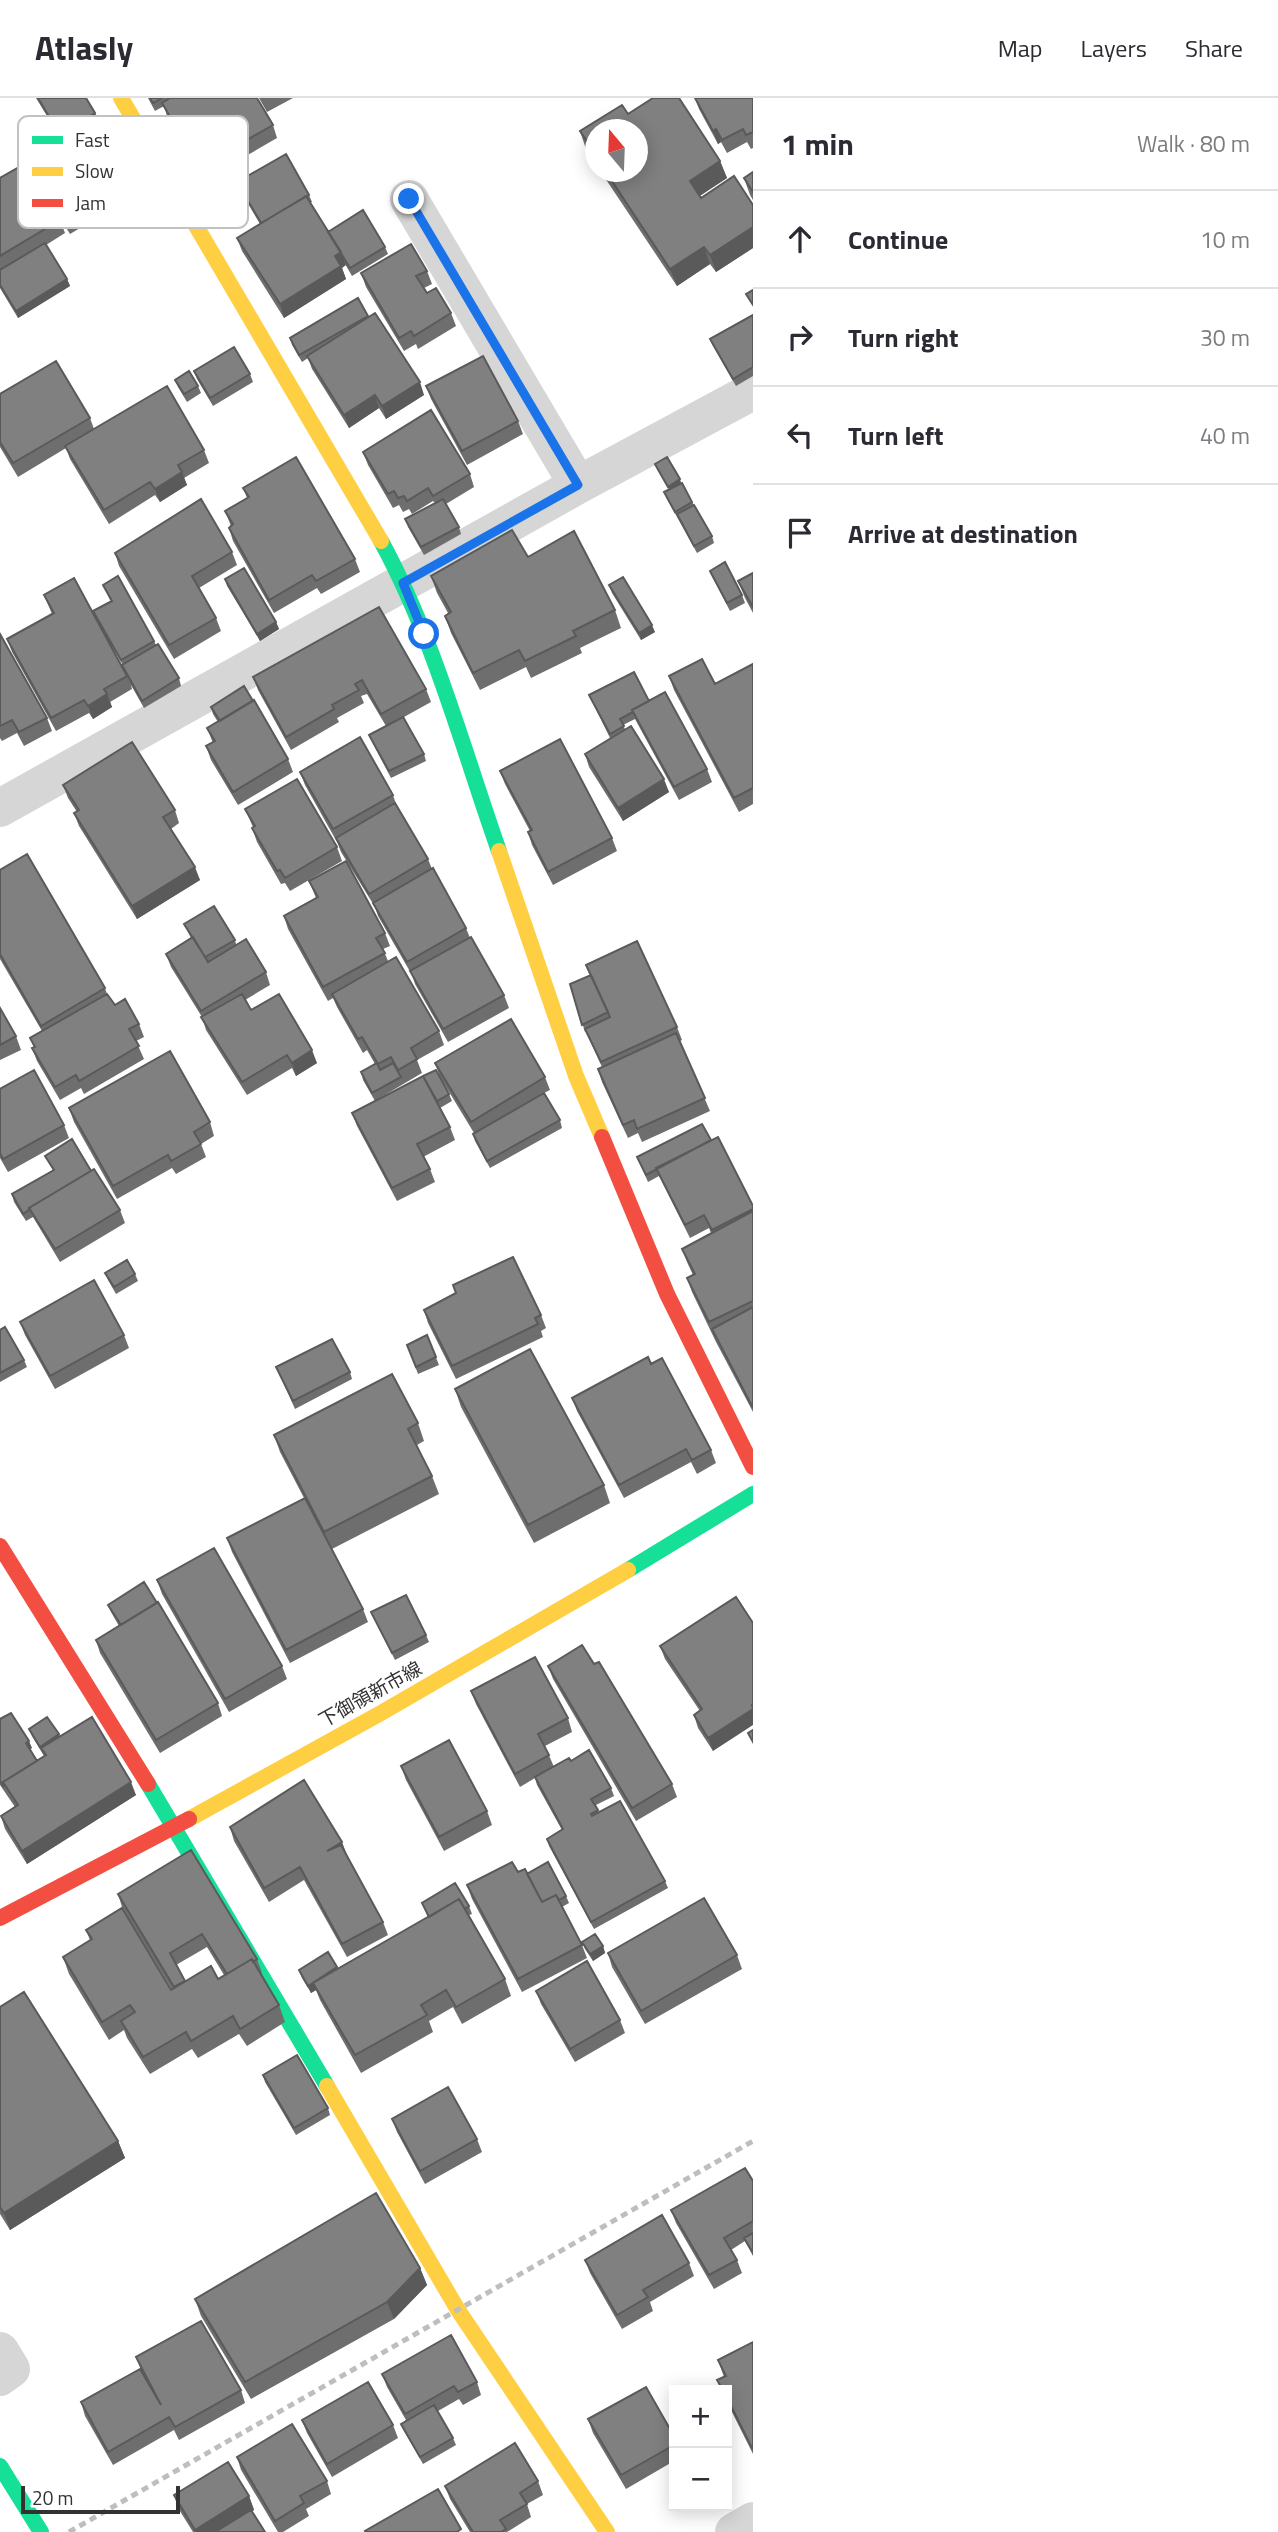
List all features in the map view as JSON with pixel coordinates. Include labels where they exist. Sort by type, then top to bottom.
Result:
[{"type":"street","points":[[121,98],[132,116]]},
{"type":"street","points":[[409,199],[578,485]]},
{"type":"street","points":[[197,228],[403,583],[424,634],[576,1076],[667,1294],[753,1467]]},
{"type":"street","points":[[0,808],[578,485],[753,391]]},
{"type":"street","name":"下御領新市線","points":[[0,1917],[175,1828],[601,1588],[753,1494]]},
{"type":"street","points":[[0,1545],[175,1828],[458,2310],[607,2532]]},
{"type":"street","points":[[0,2351],[11,2370],[0,2377]]},
{"type":"street","points":[[0,2466],[41,2532]]},
{"type":"street","points":[[734,2532],[753,2521]]},
{"type":"building","points":[[38,98],[86,98],[95,113],[90,116],[49,116]]},
{"type":"building","points":[[170,98],[257,98],[273,125],[248,139],[248,116],[170,116],[162,103]]},
{"type":"building","points":[[653,98],[679,98],[720,161],[690,181],[701,198],[734,176],[753,205],[753,227],[710,255],[704,247],[670,269],[613,182],[648,182],[648,119],[599,119],[622,105],[628,114]]},
{"type":"building","points":[[695,98],[753,98],[753,132],[746,135],[743,129],[722,140],[716,129],[713,131]]},
{"type":"building","points":[[286,154],[309,195],[261,223],[248,201],[248,176]]},
{"type":"building","points":[[18,168],[18,228],[47,228],[0,256],[0,178]]},
{"type":"building","points":[[753,172],[753,192],[744,178]]},
{"type":"building","points":[[306,196],[341,252],[335,256],[341,266],[280,304],[237,238]]},
{"type":"building","points":[[363,210],[385,247],[350,268],[328,232]]},
{"type":"building","points":[[45,243],[67,279],[16,311],[0,285],[0,270]]},
{"type":"building","points":[[411,244],[427,271],[416,276],[427,293],[436,288],[451,313],[414,336],[411,331],[399,338],[361,273]]},
{"type":"building","points":[[753,290],[753,305],[746,294]]},
{"type":"building","points":[[358,298],[368,316],[299,355],[290,338]]},
{"type":"building","points":[[375,313],[420,382],[382,406],[375,395],[344,415],[307,356]]},
{"type":"building","points":[[753,315],[753,367],[733,379],[710,339]]},
{"type":"building","points":[[234,347],[250,374],[210,398],[194,371]]},
{"type":"building","points":[[483,356],[518,421],[462,451],[426,386]]},
{"type":"building","points":[[56,361],[90,418],[13,463],[0,442],[0,394]]},
{"type":"building","points":[[189,371],[198,386],[184,394],[175,380]]},
{"type":"building","points":[[167,386],[204,450],[178,465],[182,472],[155,489],[150,482],[104,510],[65,446]]},
{"type":"building","points":[[431,410],[470,474],[433,496],[428,488],[407,501],[404,496],[398,498],[394,491],[388,494],[363,452]]},
{"type":"building","points":[[296,457],[355,559],[316,581],[312,575],[269,600],[229,528],[233,524],[225,511],[249,497],[243,488]]},
{"type":"building","points":[[667,457],[680,479],[668,487],[655,464]]},
{"type":"building","points":[[682,483],[692,502],[675,512],[664,492]]},
{"type":"building","points":[[201,499],[232,552],[192,576],[216,618],[169,645],[115,553]]},
{"type":"building","points":[[443,499],[459,527],[421,547],[405,519]]},
{"type":"building","points":[[694,505],[712,536],[694,546],[677,514]]},
{"type":"building","points":[[512,530],[528,557],[574,531],[615,610],[573,631],[576,636],[525,661],[519,650],[473,673],[445,616],[451,612],[431,576]]},
{"type":"building","points":[[725,562],[742,595],[727,603],[710,571]]},
{"type":"building","points":[[244,568],[276,622],[257,634],[225,579]]},
{"type":"building","points":[[753,573],[753,607],[738,581]]},
{"type":"building","points":[[118,576],[154,641],[121,660],[93,611],[112,601],[103,585]]},
{"type":"building","points":[[623,577],[652,625],[639,633],[609,585]]},
{"type":"building","points":[[74,578],[127,676],[104,689],[107,694],[88,706],[84,700],[51,718],[7,639],[54,613],[44,595]]},
{"type":"building","points":[[379,607],[426,689],[381,714],[362,680],[355,684],[359,690],[332,705],[334,709],[286,737],[253,677]]},
{"type":"building","points":[[0,634],[47,718],[19,732],[12,720],[0,726]]},
{"type":"building","points":[[158,644],[179,678],[142,701],[122,665]]},
{"type":"building","points":[[702,659],[715,684],[753,664],[753,788],[734,798],[669,676]]},
{"type":"building","points":[[634,672],[649,701],[620,719],[624,726],[610,734],[589,695]]},
{"type":"building","points":[[244,686],[253,701],[220,721],[211,707]]},
{"type":"building","points":[[665,692],[707,769],[674,787],[632,710]]},
{"type":"building","points":[[254,700],[288,759],[233,792],[206,746],[215,741],[207,728]]},
{"type":"building","points":[[403,717],[424,754],[389,771],[369,735]]},
{"type":"building","points":[[631,726],[664,779],[618,808],[585,754]]},
{"type":"building","points":[[360,737],[393,795],[333,829],[300,772]]},
{"type":"building","points":[[560,739],[612,838],[548,872],[528,832],[532,830],[500,771]]},
{"type":"building","points":[[132,742],[175,810],[163,817],[195,867],[132,906],[74,813],[79,810],[63,785]]},
{"type":"building","points":[[297,779],[337,847],[285,878],[280,870],[277,871],[252,828],[255,826],[245,809]]},
{"type":"building","points":[[395,803],[428,859],[369,894],[336,838]]},
{"type":"building","points":[[27,854],[105,988],[41,1026],[0,954],[0,870]]},
{"type":"building","points":[[346,861],[385,933],[376,938],[385,953],[323,987],[284,916],[318,897],[309,881]]},
{"type":"building","points":[[433,868],[466,928],[407,962],[373,903]]},
{"type":"building","points":[[214,906],[235,940],[205,957],[184,924]]},
{"type":"building","points":[[193,937],[208,962],[246,939],[266,972],[201,1011],[166,954]]},
{"type":"building","points":[[471,937],[504,995],[443,1029],[410,971]]},
{"type":"building","points":[[637,941],[677,1027],[601,1062],[585,1029],[610,1017],[586,965]]},
{"type":"building","points":[[396,957],[439,1031],[411,1048],[417,1059],[398,1070],[391,1057],[378,1064],[362,1037],[358,1039],[332,994]]},
{"type":"building","points":[[591,975],[608,1012],[582,1025],[570,984]]},
{"type":"building","points":[[107,994],[115,1005],[125,999],[139,1024],[129,1029],[139,1046],[79,1081],[76,1075],[55,1087],[32,1048],[35,1047],[30,1038]]},
{"type":"building","points":[[242,994],[251,1010],[279,994],[312,1050],[292,1063],[287,1055],[242,1082],[201,1017]]},
{"type":"building","points":[[0,1008],[16,1036],[0,1045]]},
{"type":"building","points":[[511,1019],[545,1077],[471,1122],[435,1063]]},
{"type":"building","points":[[676,1033],[705,1098],[637,1129],[634,1120],[623,1125],[598,1069]]},
{"type":"building","points":[[170,1051],[210,1122],[194,1132],[201,1144],[171,1161],[168,1155],[113,1186],[69,1108]]},
{"type":"building","points":[[377,1063],[380,1070],[393,1063],[401,1077],[372,1093],[361,1072]]},
{"type":"building","points":[[34,1070],[64,1125],[3,1159],[0,1153],[0,1089]]},
{"type":"building","points":[[436,1070],[449,1094],[437,1101],[423,1076]]},
{"type":"building","points":[[423,1076],[450,1127],[417,1144],[430,1169],[392,1188],[352,1113]]},
{"type":"building","points":[[544,1093],[560,1120],[487,1161],[473,1134]]},
{"type":"building","points":[[702,1124],[711,1140],[646,1175],[637,1157]]},
{"type":"building","points":[[718,1137],[753,1209],[712,1230],[704,1215],[685,1225],[656,1168]]},
{"type":"building","points":[[72,1139],[91,1171],[23,1214],[12,1194],[54,1170],[45,1156]]},
{"type":"building","points":[[94,1169],[120,1210],[55,1249],[29,1208]]},
{"type":"building","points":[[753,1211],[753,1301],[709,1322],[687,1278],[695,1274],[682,1249]]},
{"type":"building","points":[[513,1257],[541,1315],[535,1318],[538,1324],[452,1366],[424,1310],[456,1293],[453,1285]]},
{"type":"building","points":[[127,1260],[135,1274],[114,1287],[105,1273]]},
{"type":"building","points":[[94,1280],[124,1335],[50,1376],[20,1322]]},
{"type":"building","points":[[753,1307],[753,1408],[712,1329]]},
{"type":"building","points":[[5,1327],[24,1360],[0,1373],[0,1330]]},
{"type":"building","points":[[427,1335],[436,1357],[416,1367],[407,1345]]},
{"type":"building","points":[[332,1339],[350,1372],[293,1401],[276,1367]]},
{"type":"building","points":[[530,1349],[604,1485],[528,1525],[455,1389]]},
{"type":"building","points":[[648,1357],[651,1364],[662,1358],[711,1450],[692,1460],[686,1449],[619,1485],[572,1398]]},
{"type":"building","points":[[392,1374],[418,1423],[408,1429],[432,1476],[324,1532],[274,1435]]},
{"type":"building","points":[[305,1498],[363,1609],[286,1650],[227,1538]]},
{"type":"building","points":[[214,1548],[282,1666],[225,1699],[157,1580]]},
{"type":"building","points":[[144,1582],[157,1603],[121,1625],[108,1605]]},
{"type":"building","points":[[406,1595],[426,1635],[392,1653],[371,1612]]},
{"type":"building","points":[[736,1597],[753,1623],[753,1709],[708,1738],[694,1715],[702,1709],[660,1646]]},
{"type":"building","points":[[158,1602],[218,1703],[156,1740],[96,1640]]},
{"type":"building","points":[[582,1645],[594,1664],[599,1662],[672,1784],[632,1808],[548,1666]]},
{"type":"building","points":[[535,1657],[568,1718],[538,1734],[549,1755],[515,1774],[471,1691]]},
{"type":"building","points":[[11,1713],[29,1741],[26,1743],[37,1761],[3,1782],[4,1787],[0,1781],[0,1719]]},
{"type":"building","points":[[47,1717],[59,1734],[40,1747],[29,1729]]},
{"type":"building","points":[[92,1717],[131,1782],[22,1851],[1,1816],[18,1805],[3,1782],[46,1755],[41,1748]]},
{"type":"building","points":[[449,1740],[487,1811],[439,1837],[401,1766]]},
{"type":"building","points":[[589,1750],[611,1788],[591,1799],[598,1810],[591,1814],[592,1816],[620,1801],[665,1881],[591,1922],[547,1839],[563,1829],[535,1777]]},
{"type":"building","points":[[304,1780],[342,1842],[327,1851],[341,1845],[383,1922],[342,1944],[300,1867],[264,1888],[230,1827]]},
{"type":"building","points":[[191,1850],[257,1959],[253,1962],[252,1959],[227,1974],[202,1934],[170,1953],[185,1981],[174,1987],[118,1894]]},
{"type":"building","points":[[512,1862],[518,1872],[525,1869],[542,1902],[556,1895],[582,1945],[518,1979],[467,1885]]},
{"type":"building","points":[[548,1862],[566,1896],[559,1900],[556,1895],[542,1902],[527,1874]]},
{"type":"building","points":[[455,1883],[469,1906],[465,1909],[459,1899],[429,1917],[422,1903]]},
{"type":"building","points":[[704,1898],[737,1955],[641,2011],[608,1953]]},
{"type":"building","points":[[459,1899],[505,1979],[456,2007],[446,1990],[421,2005],[427,2015],[355,2055],[313,1983]]},
{"type":"building","points":[[122,1908],[171,1990],[211,1966],[218,1979],[252,1959],[279,2005],[240,2029],[233,2016],[191,2041],[186,2032],[143,2057],[121,2021],[135,2012],[130,2005],[102,2022],[63,1957],[92,1939],[86,1930]]},
{"type":"building","points":[[595,1934],[603,1946],[590,1954],[582,1942]]},
{"type":"building","points":[[328,1952],[337,1967],[308,1986],[299,1970]]},
{"type":"building","points":[[587,1961],[620,2020],[570,2049],[536,1991]]},
{"type":"building","points":[[24,1992],[118,2141],[4,2213],[0,2207],[0,2007]]},
{"type":"building","points":[[297,2055],[328,2108],[294,2128],[263,2075]]},
{"type":"building","points":[[448,2087],[477,2139],[420,2171],[392,2119]]},
{"type":"building","points":[[745,2168],[753,2181],[753,2221],[724,2238],[737,2260],[709,2275],[671,2210]]},
{"type":"building","points":[[376,2193],[420,2268],[387,2302],[245,2382],[195,2299]]},
{"type":"building","points":[[662,2215],[689,2263],[643,2290],[648,2297],[617,2315],[585,2260]]},
{"type":"building","points":[[753,2233],[753,2253],[744,2238]]},
{"type":"building","points":[[201,2321],[241,2390],[175,2427],[169,2417],[108,2452],[81,2402],[140,2369],[161,2405],[136,2357]]},
{"type":"building","points":[[451,2335],[477,2382],[458,2392],[454,2386],[405,2414],[382,2374]]},
{"type":"building","points":[[753,2342],[753,2450],[732,2408],[732,2385],[720,2385],[717,2380],[726,2376],[718,2360]]},
{"type":"building","points":[[368,2382],[393,2425],[327,2464],[302,2420]]},
{"type":"building","points":[[646,2387],[669,2427],[669,2448],[621,2475],[588,2419]]},
{"type":"building","points":[[434,2405],[453,2438],[420,2457],[401,2424]]},
{"type":"building","points":[[292,2424],[327,2481],[300,2496],[304,2503],[275,2521],[237,2457]]},
{"type":"building","points":[[515,2443],[538,2481],[520,2493],[527,2504],[500,2520],[506,2529],[501,2532],[473,2532],[445,2486]]},
{"type":"building","points":[[228,2462],[249,2496],[195,2530],[174,2495]]},
{"type":"building","points":[[438,2489],[461,2529],[457,2532],[365,2531]]},
{"type":"building","points":[[251,2510],[265,2532],[215,2532]]},
{"type":"railway","points":[[69,2532],[753,2141]]},
{"type":"traffic: fast","points":[[381,541],[400,577],[432,654],[499,851]]},
{"type":"traffic: fast","points":[[628,1570],[753,1494]]},
{"type":"traffic: fast","points":[[148,1784],[327,2086]]},
{"type":"traffic: fast","points":[[0,2466],[41,2532]]},
{"type":"traffic: slow","points":[[121,98],[132,116]]},
{"type":"traffic: slow","points":[[197,228],[381,541]]},
{"type":"traffic: slow","points":[[499,851],[576,1076],[602,1137]]},
{"type":"traffic: slow","points":[[189,1819],[381,1713],[628,1570]]},
{"type":"traffic: slow","points":[[327,2086],[458,2310],[607,2532]]},
{"type":"traffic: jam","points":[[602,1137],[667,1294],[753,1467]]},
{"type":"traffic: jam","points":[[0,1546],[148,1784]]},
{"type":"traffic: jam","points":[[0,1918],[189,1819]]},
{"type":"route","points":[[409,199],[578,485],[403,583],[424,634]]}]
